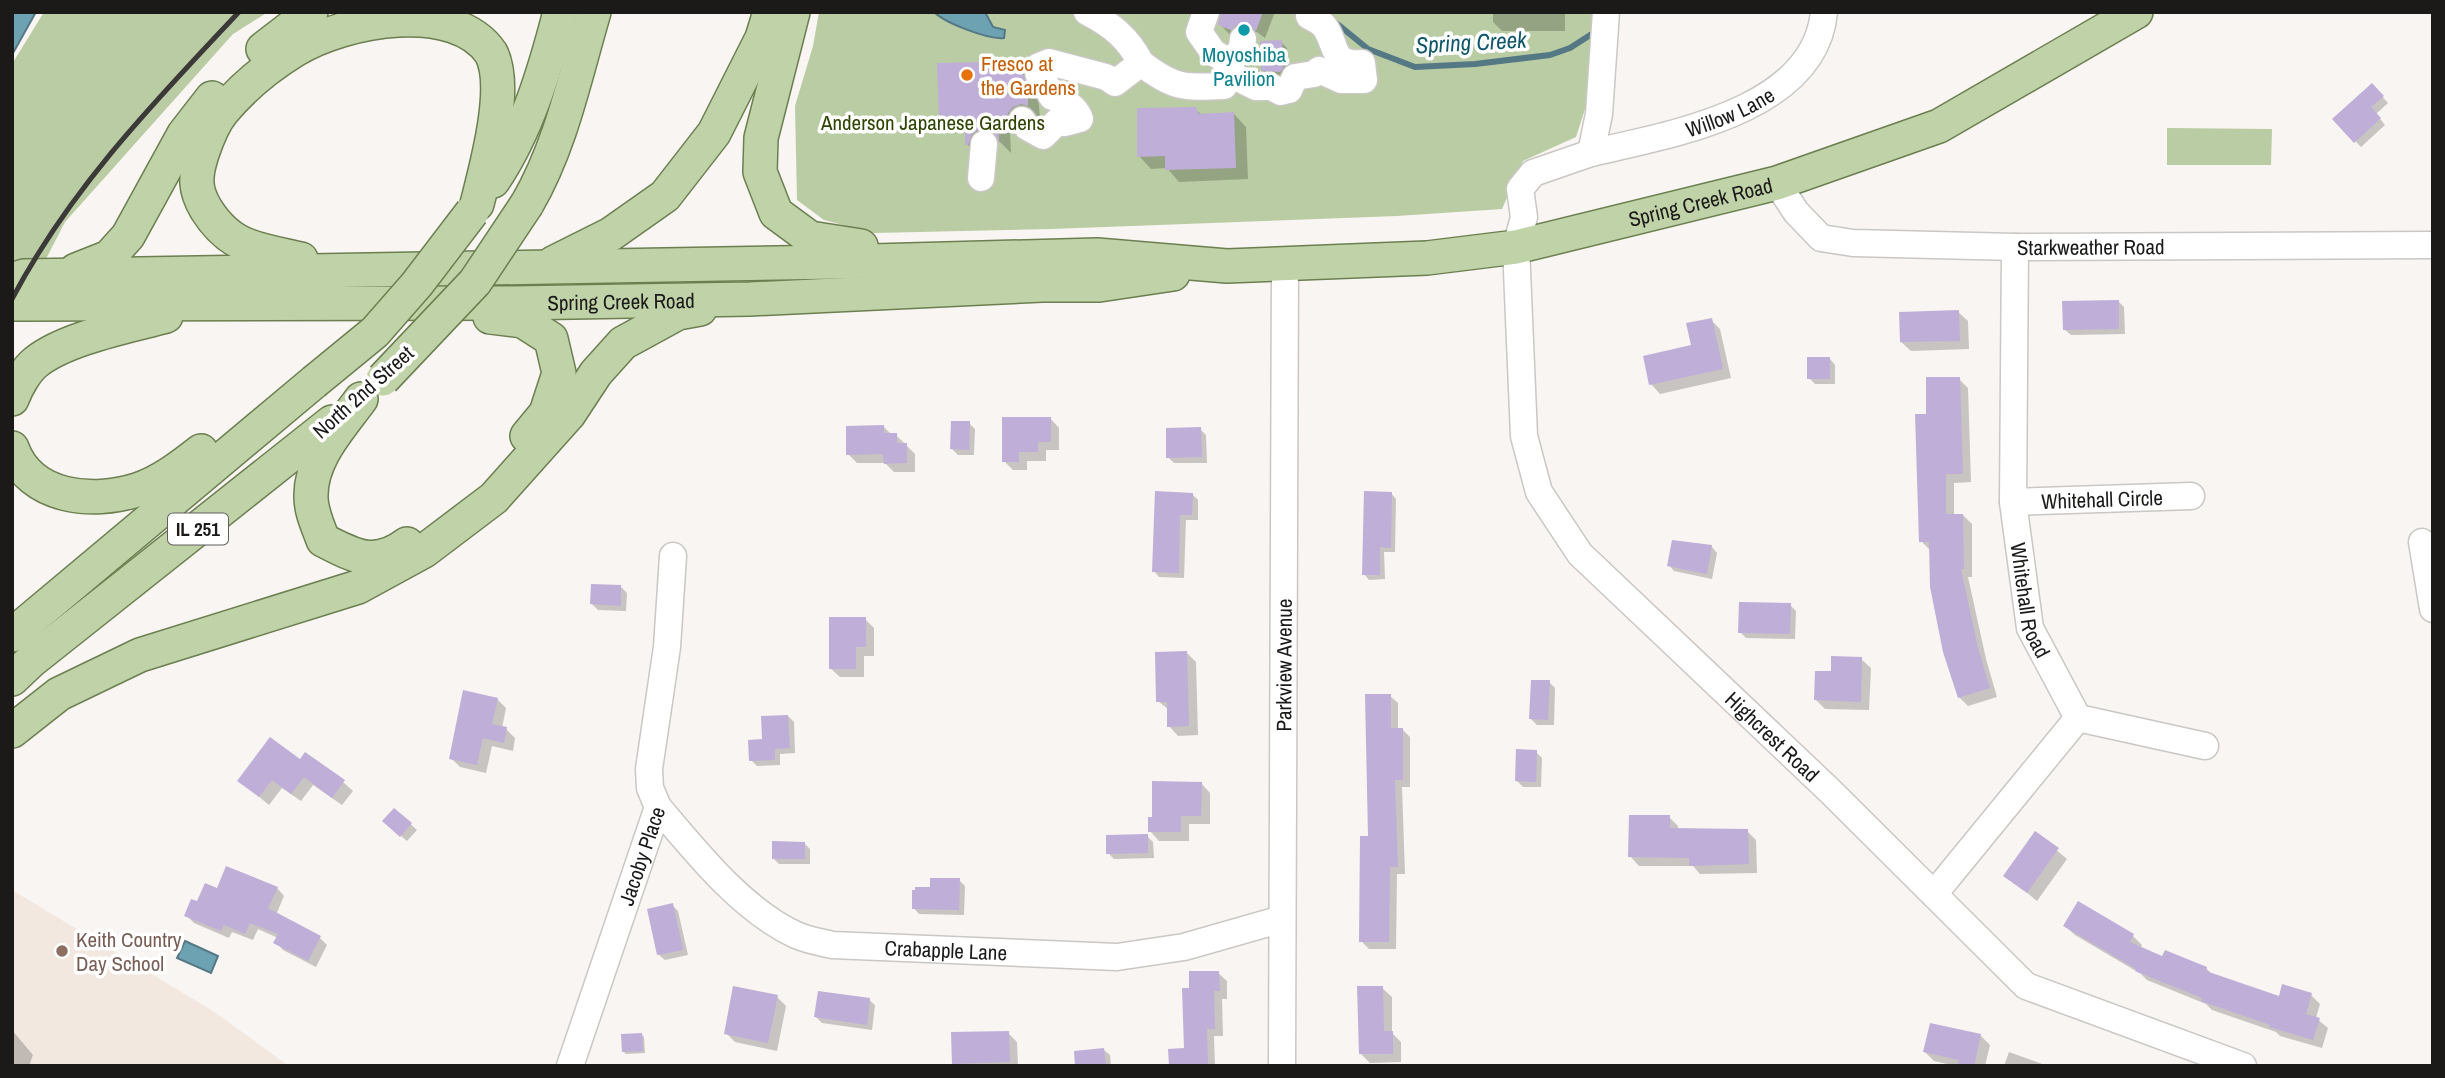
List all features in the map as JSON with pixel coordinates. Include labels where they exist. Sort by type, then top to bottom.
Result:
[{"type":"main road","points":[[58,276],[109,257],[128,236],[184,134],[208,102],[243,65],[312,12]]},
{"type":"main road","name":"North 2nd Street","points":[[12,635],[375,332],[475,208],[508,159],[545,65],[560,12]]},
{"type":"main road","name":"North 2nd Street","points":[[12,679],[372,389],[475,282],[534,191],[594,12]]},
{"type":"main road","points":[[534,191],[572,136],[612,12]]},
{"type":"main road","points":[[547,267],[611,234],[665,196],[714,133],[762,38],[771,12]]},
{"type":"main road","points":[[793,12],[761,138],[760,172],[776,213],[810,238],[868,247],[1097,255]]},
{"type":"main road","name":"Spring Creek Road","points":[[12,304],[211,305],[750,299],[1042,285],[1099,285],[1227,267],[1427,258],[1516,247],[1776,183],[1938,126],[2136,12]]},
{"type":"main road","points":[[362,269],[315,263],[248,246],[226,233],[211,218],[199,198],[196,174],[208,137],[222,113],[247,86],[297,49],[331,31],[399,14],[431,14],[455,19],[477,34],[491,53],[498,75],[491,145],[475,208]]},
{"type":"main road","name":"Spring Creek Road","points":[[12,280],[24,276],[1097,255],[1227,267]]},
{"type":"main road","points":[[12,731],[59,694],[140,654],[358,587],[424,551],[494,498],[569,414],[596,373],[623,343],[678,313],[750,299]]},
{"type":"main road","points":[[372,389],[318,461],[310,496],[314,517],[323,540],[358,557],[392,555],[483,486],[546,413],[559,373],[551,339],[523,321],[496,318],[434,303]]},
{"type":"main road","points":[[12,398],[36,362],[75,341],[211,305]]},
{"type":"main road","points":[[12,448],[25,468],[40,483],[60,494],[99,498],[138,490],[173,473],[232,428],[314,382]]},
{"type":"street","points":[[1087,12],[1111,25],[1124,36],[1141,63],[1161,79],[1188,88],[1224,86],[1228,67],[1241,52],[1243,39]]},
{"type":"street","points":[[1206,12],[1199,32],[1228,67],[1256,87],[1271,87],[1281,92],[1289,90],[1295,77],[1314,74],[1318,70],[1341,80],[1364,80],[1362,63],[1350,64],[1342,60],[1333,50],[1324,27],[1310,16],[1310,12]]},
{"type":"street","points":[[1591,153],[1599,114],[1606,12]]},
{"type":"street","name":"Willow Lane","points":[[1516,247],[1524,217],[1520,190],[1533,173],[1591,153],[1704,124],[1741,111],[1798,71],[1816,41],[1824,12]]},
{"type":"street","points":[[1022,120],[1027,127],[1043,136],[1058,121],[1065,123],[1080,120],[1078,113],[1069,105],[1052,97],[1046,83],[1040,80],[1037,73],[1039,65],[1049,62],[1106,77],[1115,83],[1141,63]]},
{"type":"street","points":[[981,178],[984,144]]},
{"type":"street","name":"Starkweather Road","points":[[1776,183],[1796,212],[1821,238],[1853,243],[2015,247],[2433,245]]},
{"type":"street","name":"Highcrest Road","points":[[1516,247],[1524,436],[1539,492],[1580,554],[1830,791],[2026,986],[2243,1066]]},
{"type":"street","name":"Whitehall Road","points":[[2015,247],[2013,502],[2030,628],[2078,718]]},
{"type":"street","name":"Parkview Avenue","points":[[1282,1066],[1285,265]]},
{"type":"street","name":"Whitehall Circle","points":[[2013,502],[2191,496]]},
{"type":"street","points":[[2422,542],[2433,609]]},
{"type":"street","name":"Jacoby Place","points":[[570,1066],[658,807],[650,788],[649,769],[664,671],[673,556]]},
{"type":"street","points":[[1934,894],[2078,718],[2205,746]]},
{"type":"street","name":"Crabapple Lane","points":[[658,807],[717,873],[763,916],[798,936],[832,945],[1117,957],[1184,947],[1282,919]]},
{"type":"shaded area","name":"Keith Country Day School","points":[[12,890],[213,1011],[289,1066],[12,1066]]},
{"type":"green space","points":[[44,12],[268,12],[233,34],[65,222],[12,325],[12,64]]},
{"type":"green space","name":"Anderson Japanese Gardens","points":[[819,12],[1594,12],[1588,100],[1576,137],[1523,161],[1502,209],[1397,216],[874,233],[824,220],[797,200],[795,106],[813,46]]},
{"type":"green space","points":[[2167,128],[2272,129],[2271,165],[2167,165]]},
{"type":"water","points":[[12,12],[36,12],[12,55]]},
{"type":"water","points":[[934,12],[985,12],[993,27],[1005,30],[1004,38],[967,30]]},
{"type":"water","points":[[185,941],[218,956],[211,973],[177,958]]},
{"type":"building","name":"Moyoshiba Pavilion","points":[[1221,12],[1263,12],[1256,31],[1246,24],[1238,24],[1231,30],[1218,25]]},
{"type":"building","points":[[1282,40],[1283,68],[1280,72],[1261,71],[1260,41]]},
{"type":"building","points":[[1025,61],[1023,73],[1028,87],[1028,106],[1021,104],[1013,107],[1006,120],[999,120],[999,144],[994,132],[985,128],[972,134],[968,145],[965,145],[965,121],[939,121],[937,63]]},
{"type":"building","points":[[2372,83],[2384,96],[2371,107],[2381,118],[2354,143],[2332,119]]},
{"type":"building","points":[[1196,107],[1199,114],[1234,112],[1236,168],[1165,170],[1165,156],[1137,157],[1137,108]]},
{"type":"building","points":[[2119,300],[2119,329],[2063,330],[2062,301]]},
{"type":"building","points":[[1959,310],[1960,341],[1900,342],[1899,312]]},
{"type":"building","points":[[1712,318],[1723,369],[1649,385],[1643,356],[1691,345],[1686,323]]},
{"type":"building","points":[[1807,357],[1830,357],[1830,379],[1807,379]]},
{"type":"building","points":[[1926,377],[1960,377],[1963,474],[1946,474],[1946,514],[1963,514],[1964,569],[1961,569],[1978,648],[1990,688],[1958,698],[1943,652],[1930,587],[1929,542],[1919,542],[1915,414],[1926,414]]},
{"type":"building","points":[[1002,417],[1051,417],[1051,442],[1038,442],[1038,452],[1019,452],[1019,462],[1002,462]]},
{"type":"building","points":[[951,421],[970,421],[969,450],[950,449]]},
{"type":"building","points":[[884,425],[884,433],[897,433],[897,443],[907,443],[907,463],[884,464],[883,454],[846,455],[846,426]]},
{"type":"building","points":[[1201,427],[1202,457],[1166,458],[1166,428]]},
{"type":"building","points":[[1155,491],[1193,493],[1192,515],[1180,515],[1179,573],[1152,572]]},
{"type":"building","points":[[1364,491],[1392,492],[1391,548],[1380,547],[1380,575],[1362,575]]},
{"type":"building","points":[[1672,540],[1712,545],[1707,574],[1667,566]]},
{"type":"building","points":[[591,584],[621,585],[621,606],[590,604]]},
{"type":"building","points":[[1739,602],[1791,603],[1790,634],[1738,633]]},
{"type":"building","points":[[829,617],[866,617],[866,647],[856,647],[856,669],[829,669]]},
{"type":"building","points":[[1187,651],[1189,726],[1167,727],[1167,702],[1156,702],[1155,652]]},
{"type":"building","points":[[1831,656],[1862,657],[1861,702],[1814,700],[1815,671],[1831,671]]},
{"type":"building","points":[[1531,680],[1550,680],[1548,720],[1529,719]]},
{"type":"building","points":[[463,690],[498,698],[492,724],[507,727],[504,743],[483,738],[477,765],[449,759]]},
{"type":"building","points":[[1365,694],[1391,694],[1391,728],[1403,728],[1403,780],[1395,780],[1398,867],[1390,867],[1389,942],[1359,942],[1360,836],[1368,836]]},
{"type":"building","points":[[788,715],[790,748],[775,749],[775,760],[749,761],[748,740],[762,739],[761,716]]},
{"type":"building","points":[[270,737],[300,759],[305,752],[345,780],[332,798],[304,777],[291,794],[272,780],[259,797],[237,781]]},
{"type":"building","points":[[1516,749],[1537,750],[1536,782],[1515,781]]},
{"type":"building","points":[[1152,781],[1202,782],[1201,816],[1181,816],[1181,832],[1148,832],[1148,817],[1152,817]]},
{"type":"building","points":[[394,808],[412,823],[400,837],[382,821]]},
{"type":"building","points":[[1629,815],[1670,815],[1670,828],[1748,829],[1749,864],[1689,866],[1689,858],[1628,857]]},
{"type":"building","points":[[2035,831],[2059,848],[2027,893],[2003,876]]},
{"type":"building","points":[[1148,834],[1148,853],[1106,854],[1106,835]]},
{"type":"building","points":[[772,841],[805,842],[805,859],[772,859]]},
{"type":"building","points":[[226,866],[278,887],[268,908],[321,936],[308,961],[273,943],[278,934],[250,923],[245,934],[224,925],[221,931],[184,916],[191,899],[197,901],[205,883],[217,888]]},
{"type":"building","points":[[930,878],[960,878],[959,910],[912,909],[912,890],[915,890],[915,887],[930,887]]},
{"type":"building","points":[[2078,901],[2134,934],[2130,942],[2162,956],[2165,950],[2207,967],[2206,971],[2279,996],[2282,984],[2312,993],[2306,1014],[2320,1018],[2313,1040],[2269,1027],[2270,1025],[2201,1001],[2202,998],[2135,971],[2136,969],[2063,926]]},
{"type":"building","points":[[673,903],[683,950],[657,955],[647,909]]},
{"type":"building","points":[[1189,971],[1219,971],[1220,991],[1214,991],[1215,1029],[1207,1029],[1208,1066],[1169,1066],[1168,1049],[1184,1048],[1182,988],[1189,988]]},
{"type":"building","points":[[733,986],[778,995],[768,1043],[724,1034]]},
{"type":"building","points":[[1357,986],[1383,986],[1384,1031],[1393,1031],[1393,1054],[1359,1054]]},
{"type":"building","points":[[818,991],[870,998],[867,1025],[814,1017]]},
{"type":"building","points":[[1930,1023],[1981,1034],[1974,1066],[1957,1066],[1959,1060],[1923,1052]]},
{"type":"building","points":[[1009,1031],[1010,1062],[952,1064],[951,1032]]},
{"type":"building","points":[[642,1033],[643,1051],[622,1052],[621,1034]]},
{"type":"building","points":[[1104,1048],[1106,1066],[1075,1066],[1074,1051]]},
{"type":"waterway","name":"Spring Creek","points":[[1335,22],[1368,49],[1415,67],[1475,64],[1550,55],[1570,48],[1598,30]]},
{"type":"railway","points":[[12,299],[60,220],[115,148],[239,12]]},
{"type":"place","name":"Moyoshiba Pavilion","points":[[1244,30]]},
{"type":"place","name":"Fresco at the Gardens","points":[[967,75]]},
{"type":"place","name":"Keith Country Day School","points":[[62,951]]}]
